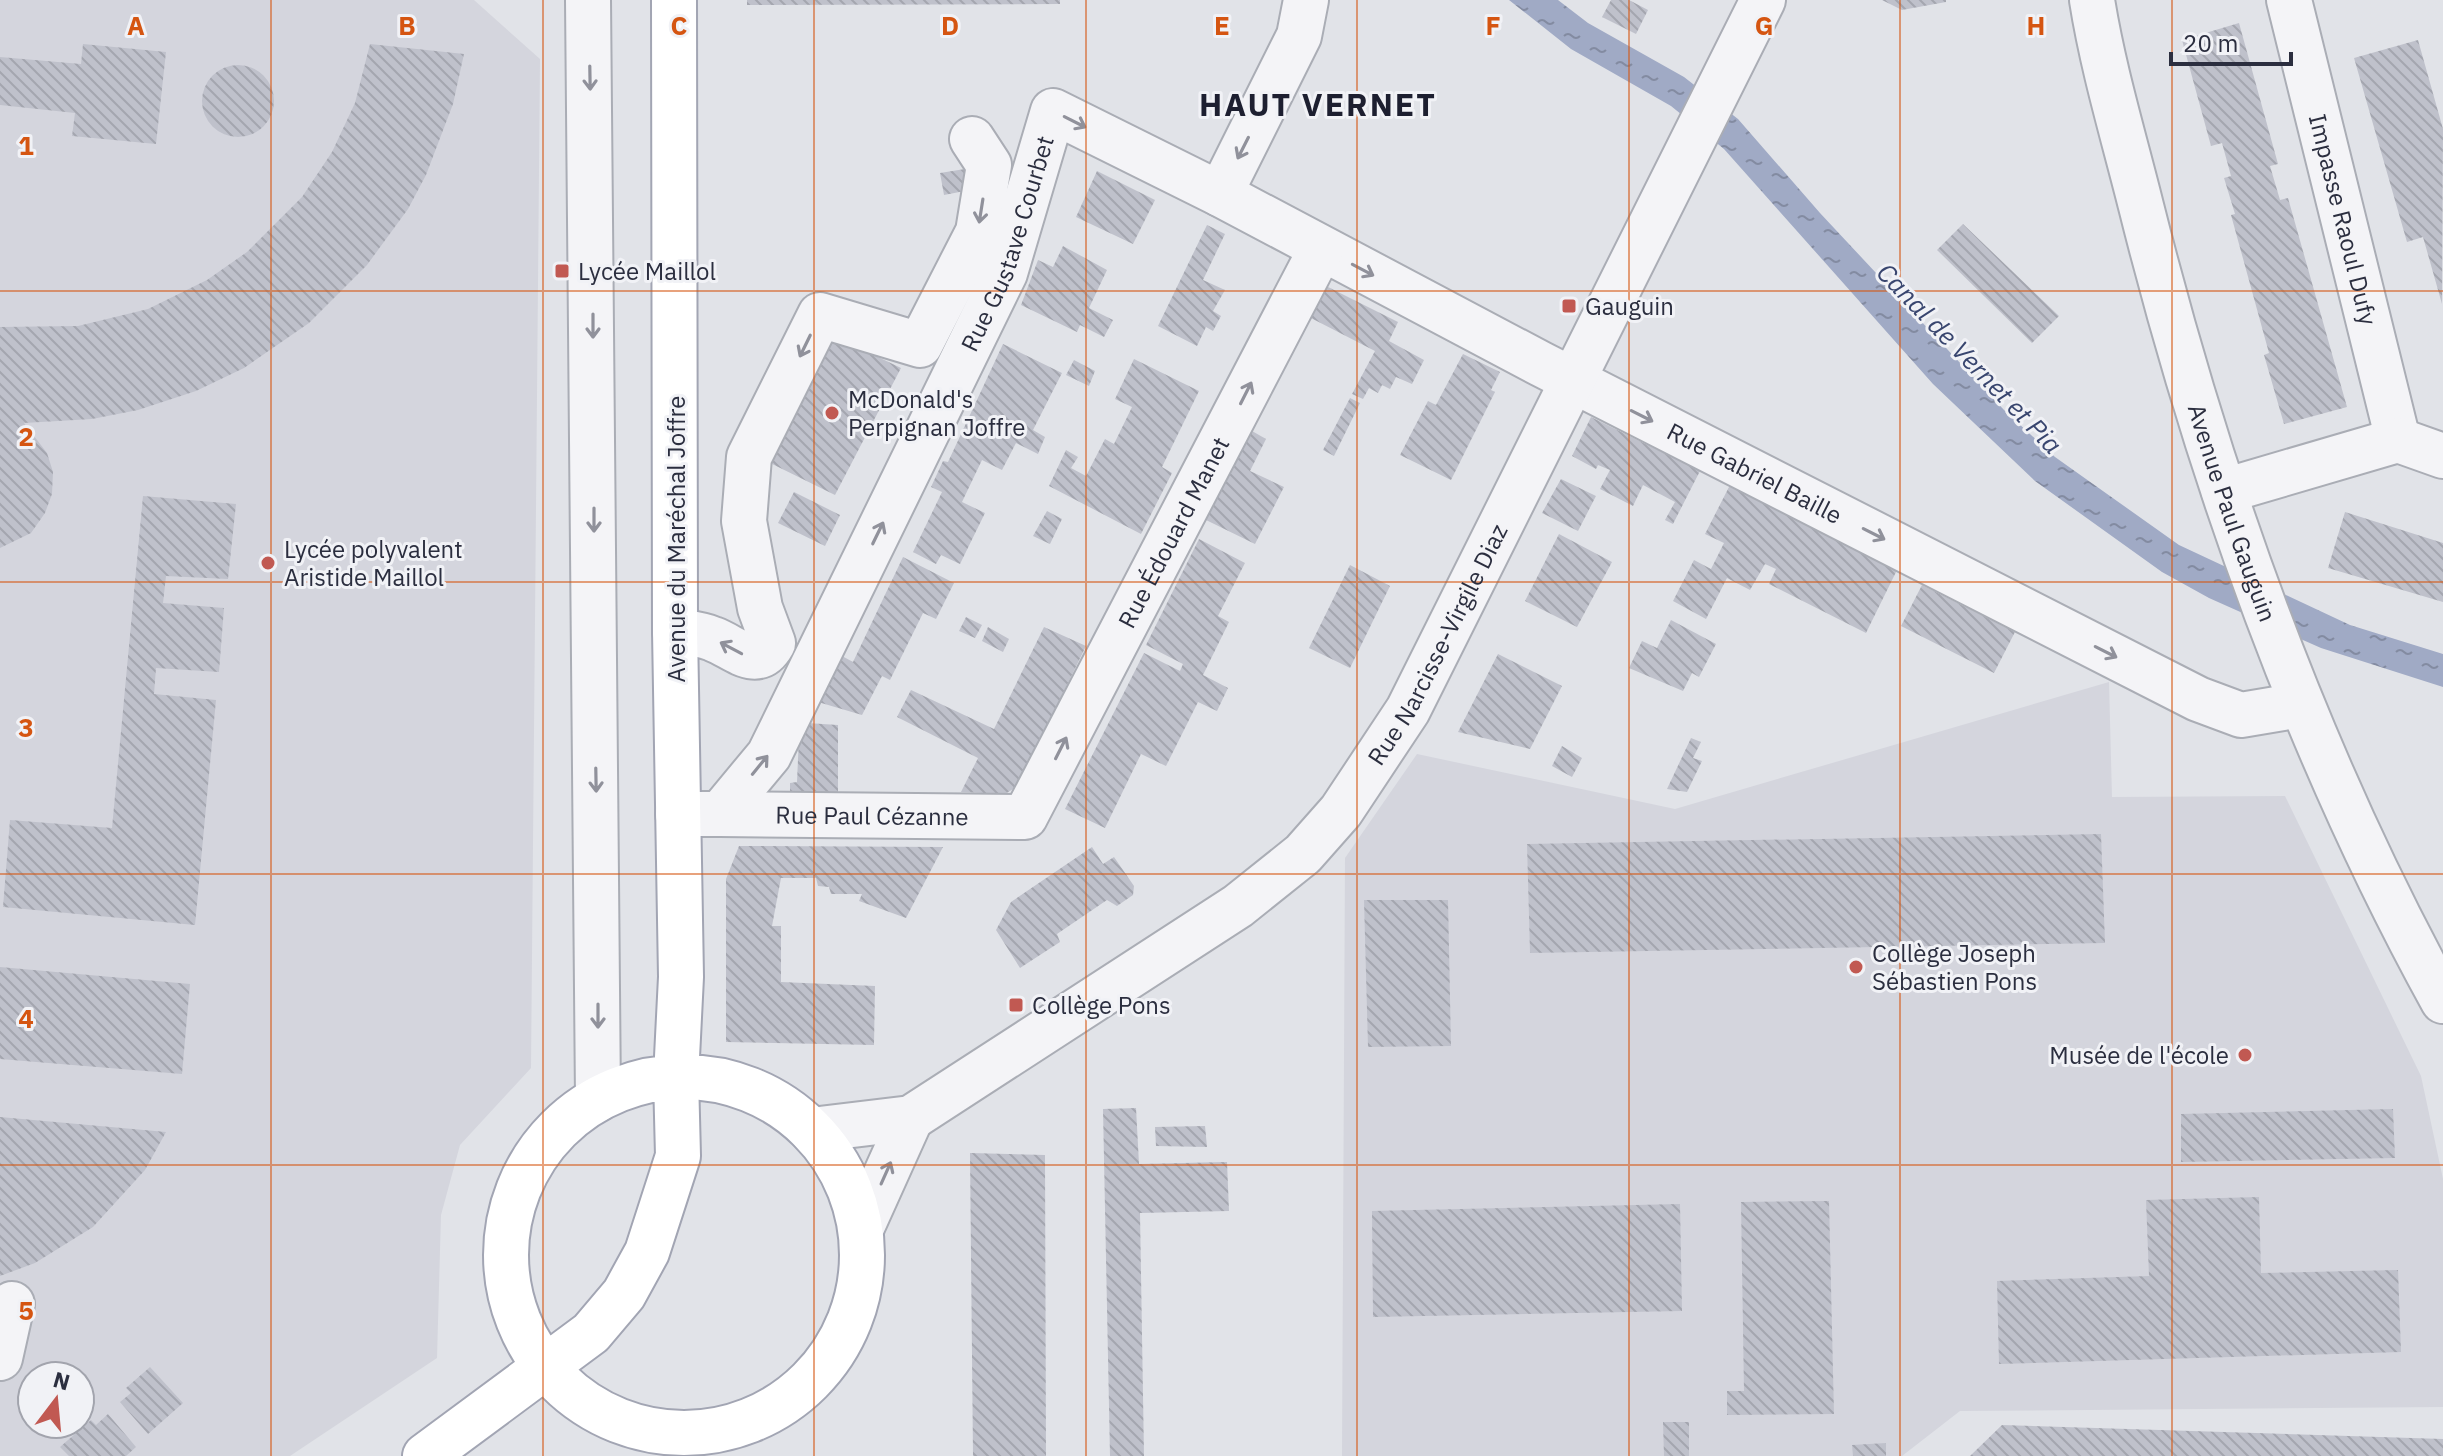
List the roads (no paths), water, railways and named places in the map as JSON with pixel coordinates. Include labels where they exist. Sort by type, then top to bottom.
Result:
[{"type":"main road","name":"Avenue du Maréchal Joffre","points":[[425,1456],[591,1333],[624,1294],[647,1252],[678,1156],[676,1077],[681,993],[699,814],[675,631],[674,0]]},
{"type":"main road","points":[[676,1077],[714,1080],[765,1096],[811,1130],[835,1159],[847,1182],[861,1229],[863,1261],[859,1293],[848,1327],[832,1357],[804,1388],[770,1412],[687,1445],[594,1409],[568,1390],[544,1366],[525,1336],[512,1302],[506,1260],[508,1228],[526,1171],[544,1144],[566,1121],[598,1099],[619,1089],[676,1077]]},
{"type":"street","points":[[588,0],[598,1099]]},
{"type":"street","points":[[1220,194],[1299,36],[1306,0]]},
{"type":"street","name":"Rue Narcisse-Virgile Diaz","points":[[811,1130],[911,1118],[1238,906],[1303,854],[1341,811],[1408,710],[1763,0]]},
{"type":"street","name":"Avenue Paul Gauguin","points":[[2092,0],[2175,342],[2224,491],[2301,705],[2386,898],[2443,1001]]},
{"type":"street","name":"Impasse Raoul Dufy","points":[[2289,0],[2398,440]]},
{"type":"street","name":"Rue Gustave Courbet","points":[[699,814],[769,755],[1005,273],[1053,111],[1220,194]]},
{"type":"street","points":[[675,631],[715,639],[747,656],[756,658],[767,654],[773,643],[760,608],[744,521],[749,457],[820,315],[920,345],[978,232],[989,165],[972,139]]},
{"type":"street","name":"Rue Gabriel Baille","points":[[1220,194],[1573,380],[2198,699],[2241,715],[2301,705]]},
{"type":"street","name":"Rue Édouard Manet","points":[[1025,817],[1321,249]]},
{"type":"street","points":[[2224,491],[2398,440],[2443,456]]},
{"type":"street","name":"Rue Paul Cézanne","points":[[699,814],[1025,817]]},
{"type":"street","points":[[861,1229],[911,1118]]},
{"type":"street","points":[[0,1358],[12,1304]]},
{"type":"water","points":[[1509,0],[1558,0],[1588,23],[1684,77],[1738,119],[1820,213],[2004,410],[2055,457],[2179,545],[2350,625],[2443,654],[2443,687],[2321,648],[2209,598],[2162,572],[2035,481],[1933,384],[1724,149],[1671,106],[1571,49]]},
{"type":"place","name":"Lycée Maillol","points":[[562,271]]},
{"type":"place","name":"Gauguin","points":[[1569,306]]},
{"type":"place","name":"McDonald's Perpignan Joffre","points":[[832,413]]},
{"type":"place","name":"Lycée polyvalent Aristide Maillol","points":[[268,563]]},
{"type":"place","name":"Collège Joseph Sébastien Pons","points":[[1856,967]]},
{"type":"place","name":"Collège Pons","points":[[1016,1005]]},
{"type":"place","name":"Musée de l'école","points":[[2245,1055]]},
{"type":"district","name":"HAUT VERNET","points":[[1318,104]]},
{"type":"water label","name":"Canal de Vernet et Pia","points":[[1970,358]]}]
